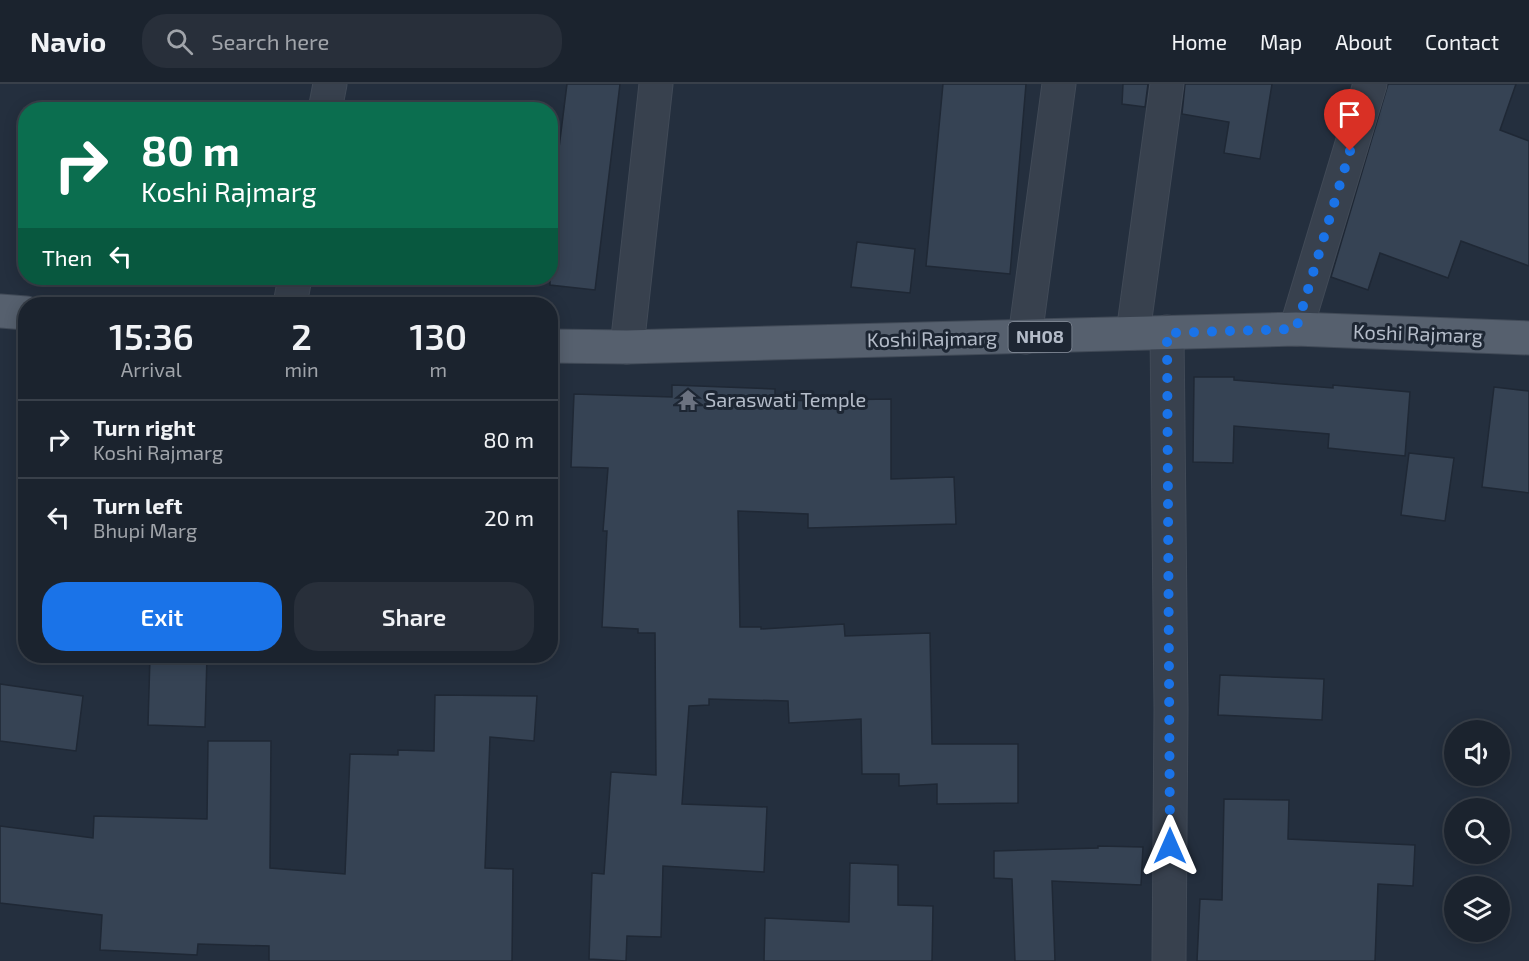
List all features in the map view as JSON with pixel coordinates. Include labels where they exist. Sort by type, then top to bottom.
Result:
[{"type":"main road","points":[[0,311],[18,312]]},
{"type":"main road","name":"Koshi Rajmarg","points":[[558,346],[1296,329],[1529,338]]},
{"type":"street","points":[[327,102],[330,84]]},
{"type":"street","points":[[627,346],[656,84]]},
{"type":"street","points":[[1025,337],[1059,84]]},
{"type":"street","points":[[1133,333],[1167,84]]},
{"type":"street","points":[[1296,329],[1370,84]]},
{"type":"street","points":[[1167,333],[1171,709],[1169,961]]},
{"type":"building","points":[[567,84],[620,84],[595,290],[550,285],[558,285],[559,148]]},
{"type":"building","points":[[943,84],[1026,84],[1010,274],[926,266]]},
{"type":"building","points":[[1123,84],[1148,84],[1145,107],[1122,104]]},
{"type":"building","points":[[1185,84],[1272,84],[1260,159],[1224,153],[1229,122],[1182,114]]},
{"type":"building","points":[[1388,84],[1516,84],[1500,130],[1529,141],[1529,266],[1461,241],[1448,278],[1380,253],[1368,290],[1331,277]]},
{"type":"building","points":[[857,242],[915,249],[910,293],[851,287]]},
{"type":"building","points":[[1194,377],[1234,377],[1234,380],[1410,392],[1405,456],[1328,448],[1329,434],[1234,426],[1233,463],[1193,462]]},
{"type":"building","points":[[672,385],[775,389],[775,401],[891,399],[891,479],[954,477],[956,524],[808,528],[808,514],[738,511],[740,627],[761,627],[761,629],[844,624],[845,636],[930,633],[932,744],[1018,744],[1018,803],[937,804],[937,784],[899,786],[899,774],[862,774],[861,719],[789,723],[788,701],[709,699],[709,705],[689,706],[682,804],[767,807],[764,872],[663,866],[661,937],[627,936],[626,961],[589,959],[592,873],[604,874],[611,772],[656,775],[655,633],[638,633],[638,629],[602,627],[607,531],[603,531],[608,468],[571,467],[574,394],[672,397]]},
{"type":"building","points":[[1494,387],[1529,391],[1529,493],[1482,487]]},
{"type":"building","points":[[1409,453],[1454,458],[1445,521],[1401,515]]},
{"type":"building","points":[[150,663],[207,663],[205,727],[148,725]]},
{"type":"building","points":[[1220,675],[1324,679],[1322,720],[1218,715]]},
{"type":"building","points":[[0,684],[83,696],[76,751],[0,741]]},
{"type":"building","points":[[435,695],[537,696],[534,741],[490,737],[485,868],[513,869],[512,961],[269,961],[269,946],[198,944],[197,955],[100,950],[102,915],[0,903],[0,826],[93,838],[94,816],[207,819],[208,741],[271,741],[270,868],[345,874],[350,754],[398,755],[398,750],[434,751]]},
{"type":"building","points":[[1224,799],[1289,800],[1288,839],[1415,845],[1413,886],[1378,884],[1375,961],[1197,961],[1200,899],[1222,900]]},
{"type":"building","points":[[1098,846],[1143,847],[1141,885],[1052,881],[1055,961],[1015,961],[1012,879],[994,878],[994,851],[1098,848]]},
{"type":"building","points":[[850,863],[898,865],[898,905],[933,906],[932,961],[764,961],[765,918],[849,922]]},
{"type":"place","name":"Saraswati Temple","points":[[688,400]]},
{"type":"route","points":[[1170,846],[1171,709],[1167,333],[1296,329],[1350,151]]}]
